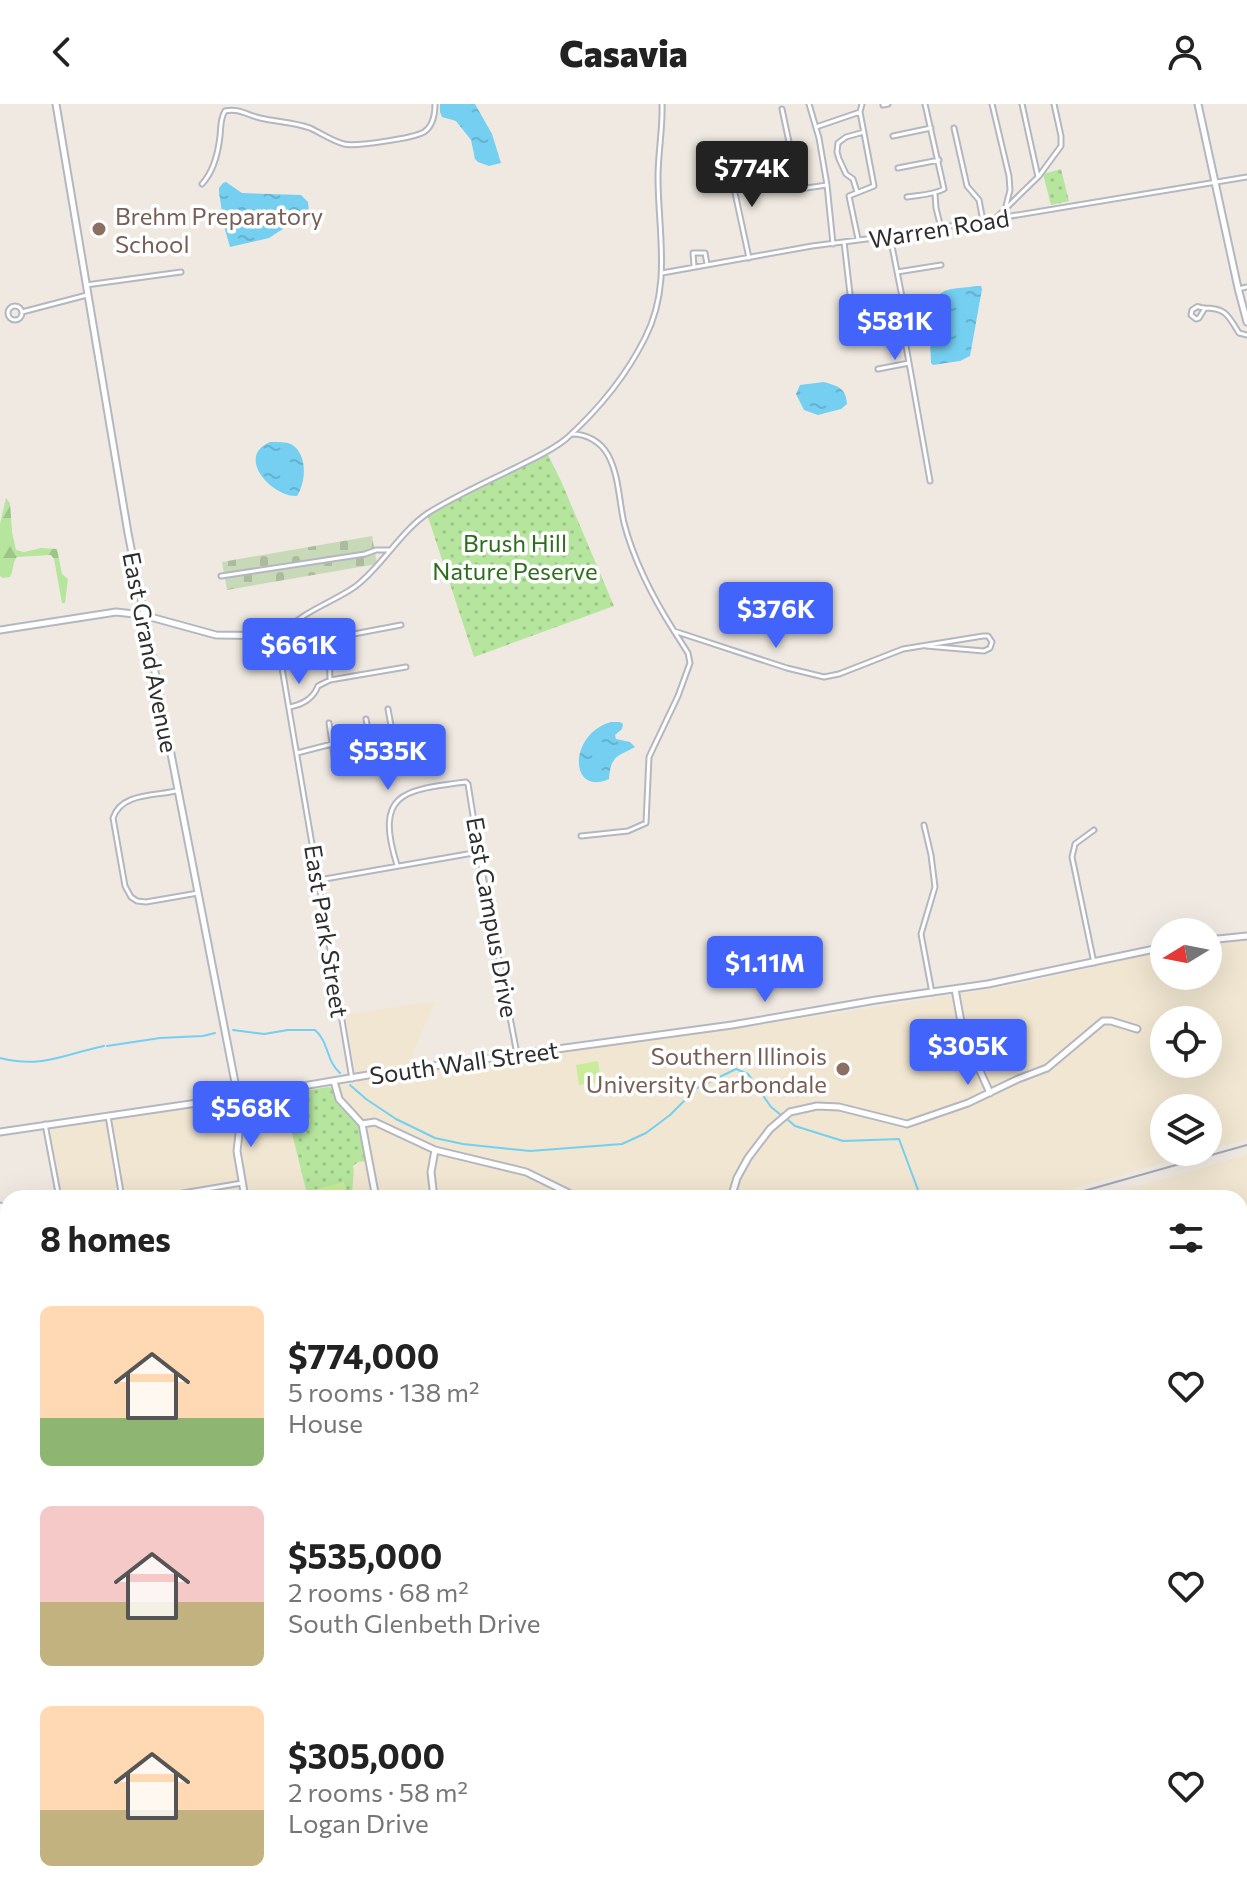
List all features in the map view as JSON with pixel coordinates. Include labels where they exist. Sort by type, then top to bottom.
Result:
[{"type":"street","name":"East Grand Avenue","points":[[56,104],[143,615],[238,1097],[240,1125],[237,1151],[243,1190]]},
{"type":"street","points":[[202,184],[215,164],[221,117],[225,111],[234,109],[257,118],[288,122],[345,145],[361,145],[425,131],[430,126],[435,104]]},
{"type":"street","points":[[0,630],[116,612],[143,615],[216,635],[283,636],[296,622],[357,585],[427,514],[566,439],[605,400],[628,369],[659,304],[662,273],[658,175],[662,104]]},
{"type":"street","points":[[809,104],[827,185],[833,244]]},
{"type":"street","points":[[859,241],[849,196],[874,186],[860,112],[862,104]]},
{"type":"street","points":[[907,197],[935,194],[944,189],[925,104]]},
{"type":"street","points":[[992,104],[1010,190],[1005,210]]},
{"type":"street","points":[[1022,104],[1038,177]]},
{"type":"street","points":[[995,219],[1038,177],[1061,146],[1054,104]]},
{"type":"street","points":[[1198,104],[1247,322]]},
{"type":"street","points":[[782,109],[799,189],[827,185]]},
{"type":"street","points":[[816,127],[860,112]]},
{"type":"street","points":[[893,136],[931,128]]},
{"type":"street","points":[[954,128],[967,186],[979,200],[983,221]]},
{"type":"street","points":[[857,193],[853,179],[843,169],[837,148],[846,137],[864,132]]},
{"type":"street","points":[[898,168],[939,160]]},
{"type":"street","points":[[729,165],[749,258]]},
{"type":"street","name":"Warren Road","points":[[662,273],[1247,177]]},
{"type":"street","points":[[935,194],[941,228]]},
{"type":"street","points":[[890,236],[930,481]]},
{"type":"street","points":[[844,242],[850,294],[848,319],[853,337]]},
{"type":"street","points":[[694,267],[693,255],[696,252],[705,253],[707,264]]},
{"type":"street","points":[[897,272],[941,265]]},
{"type":"street","points":[[86,285],[181,272]]},
{"type":"street","points":[[1238,289],[1247,287]]},
{"type":"street","points":[[22,312],[87,295]]},
{"type":"street","points":[[1205,308],[1219,308],[1228,315],[1239,333],[1247,335]]},
{"type":"street","points":[[871,333],[903,329]]},
{"type":"street","points":[[878,369],[909,363]]},
{"type":"street","points":[[570,434],[585,435],[608,455],[633,552],[655,599],[688,653],[690,663],[649,757],[646,823],[628,831],[581,836]]},
{"type":"street","points":[[221,576],[390,550]]},
{"type":"street","points":[[330,680],[329,646],[338,637],[401,625]]},
{"type":"street","points":[[674,631],[818,677],[839,674],[903,649],[983,636],[988,636],[992,642],[990,648],[984,651],[926,646]]},
{"type":"street","name":"East Park Street","points":[[283,636],[280,652],[352,1079]]},
{"type":"street","points":[[289,708],[301,705],[315,694],[318,686],[330,680],[406,667]]},
{"type":"street","points":[[388,709],[396,753]]},
{"type":"street","points":[[366,719],[373,755]]},
{"type":"street","points":[[329,723],[335,763]]},
{"type":"street","points":[[297,753],[392,732]]},
{"type":"street","name":"East Campus Drive","points":[[397,865],[388,826],[399,800],[421,788],[466,782],[517,1054]]},
{"type":"street","points":[[177,791],[128,800],[115,811],[113,818],[125,886],[131,897],[146,902],[198,893]]},
{"type":"street","points":[[924,825],[935,887],[921,934],[932,993]]},
{"type":"street","points":[[1094,830],[1075,844],[1072,857],[1094,963]]},
{"type":"street","points":[[319,880],[479,852]]},
{"type":"street","points":[[1222,939],[1247,936]]},
{"type":"street","name":"South Wall Street","points":[[0,1132],[517,1054],[732,1025],[955,989],[1150,950]]},
{"type":"street","points":[[955,989],[963,1033],[990,1093]]},
{"type":"street","points":[[733,1190],[748,1158],[770,1129],[784,1117],[801,1109],[839,1107],[907,1124],[968,1103],[1047,1068],[1103,1021],[1137,1029]]},
{"type":"street","points":[[334,1081],[339,1099],[362,1124],[374,1190]]},
{"type":"street","points":[[108,1116],[121,1190]]},
{"type":"street","points":[[362,1124],[375,1122],[435,1150],[526,1172],[563,1190]]},
{"type":"street","points":[[45,1124],[57,1190]]},
{"type":"street","points":[[433,1190],[431,1172],[435,1150]]},
{"type":"street","points":[[200,1190],[242,1183]]},
{"type":"shaded area","name":"Southern Illinois University Carbondale","points":[[1247,940],[1247,1139],[1222,1146],[1222,1094],[1150,1094],[1152,1166],[1068,1190],[61,1190],[50,1130],[357,1083],[345,1015],[435,1001],[405,1073],[835,1014],[1012,986],[1150,954],[1150,990],[1222,990],[1222,943]]},
{"type":"shaded area","points":[[1247,1155],[1247,1190],[1125,1190],[1209,1166],[1222,1166],[1222,1162]]},
{"type":"green space","points":[[1061,169],[1069,201],[1051,205],[1043,174]]},
{"type":"green space","name":"Brush Hill Nature Peserve","points":[[546,451],[614,606],[474,657],[427,514]]},
{"type":"green space","points":[[6,498],[10,503],[16,550],[57,549],[62,574],[68,579],[65,603],[62,603],[51,555],[17,557],[10,577],[0,576],[0,524]]},
{"type":"green space","points":[[372,536],[377,564],[227,590],[222,562]]},
{"type":"green space","points":[[598,1061],[601,1082],[579,1085],[576,1065]]},
{"type":"green space","points":[[332,1088],[338,1102],[359,1126],[366,1161],[353,1166],[353,1190],[306,1190],[280,1095]]},
{"type":"green space","points":[[344,1182],[346,1190],[314,1190]]},
{"type":"water","points":[[440,104],[475,104],[492,134],[501,163],[489,166],[478,162],[471,140],[456,121],[442,117]]},
{"type":"water","points":[[226,182],[242,193],[301,195],[308,202],[309,213],[300,222],[269,238],[230,247],[219,192]]},
{"type":"water","points":[[975,286],[982,289],[970,356],[960,361],[933,365],[930,338],[936,298],[948,290]]},
{"type":"water","points":[[824,382],[840,388],[847,404],[841,409],[818,415],[804,410],[796,394],[800,385]]},
{"type":"water","points":[[270,442],[290,444],[302,458],[304,472],[297,496],[277,490],[261,475],[256,457],[260,449]]},
{"type":"water","points":[[611,722],[623,724],[615,735],[616,739],[630,742],[635,747],[616,758],[609,779],[596,782],[586,779],[579,762],[581,750],[587,738]]},
{"type":"waterway","points":[[233,1030],[264,1034],[315,1030],[340,1073]]},
{"type":"waterway","points":[[107,1046],[215,1033]]},
{"type":"waterway","points":[[0,1058],[41,1061],[104,1046]]},
{"type":"waterway","points":[[350,1085],[396,1119],[435,1138],[530,1151],[622,1144],[646,1133],[697,1088],[736,1069],[748,1074],[771,1107],[781,1115]]},
{"type":"waterway","points":[[787,1119],[795,1126],[843,1141],[899,1139],[918,1190]]},
{"type":"railway","points":[[1087,1190],[1247,1145]]},
{"type":"place","name":"Brehm Preparatory School","points":[[99,229]]},
{"type":"place","name":"Southern Illinois University Carbondale","points":[[843,1069]]}]
